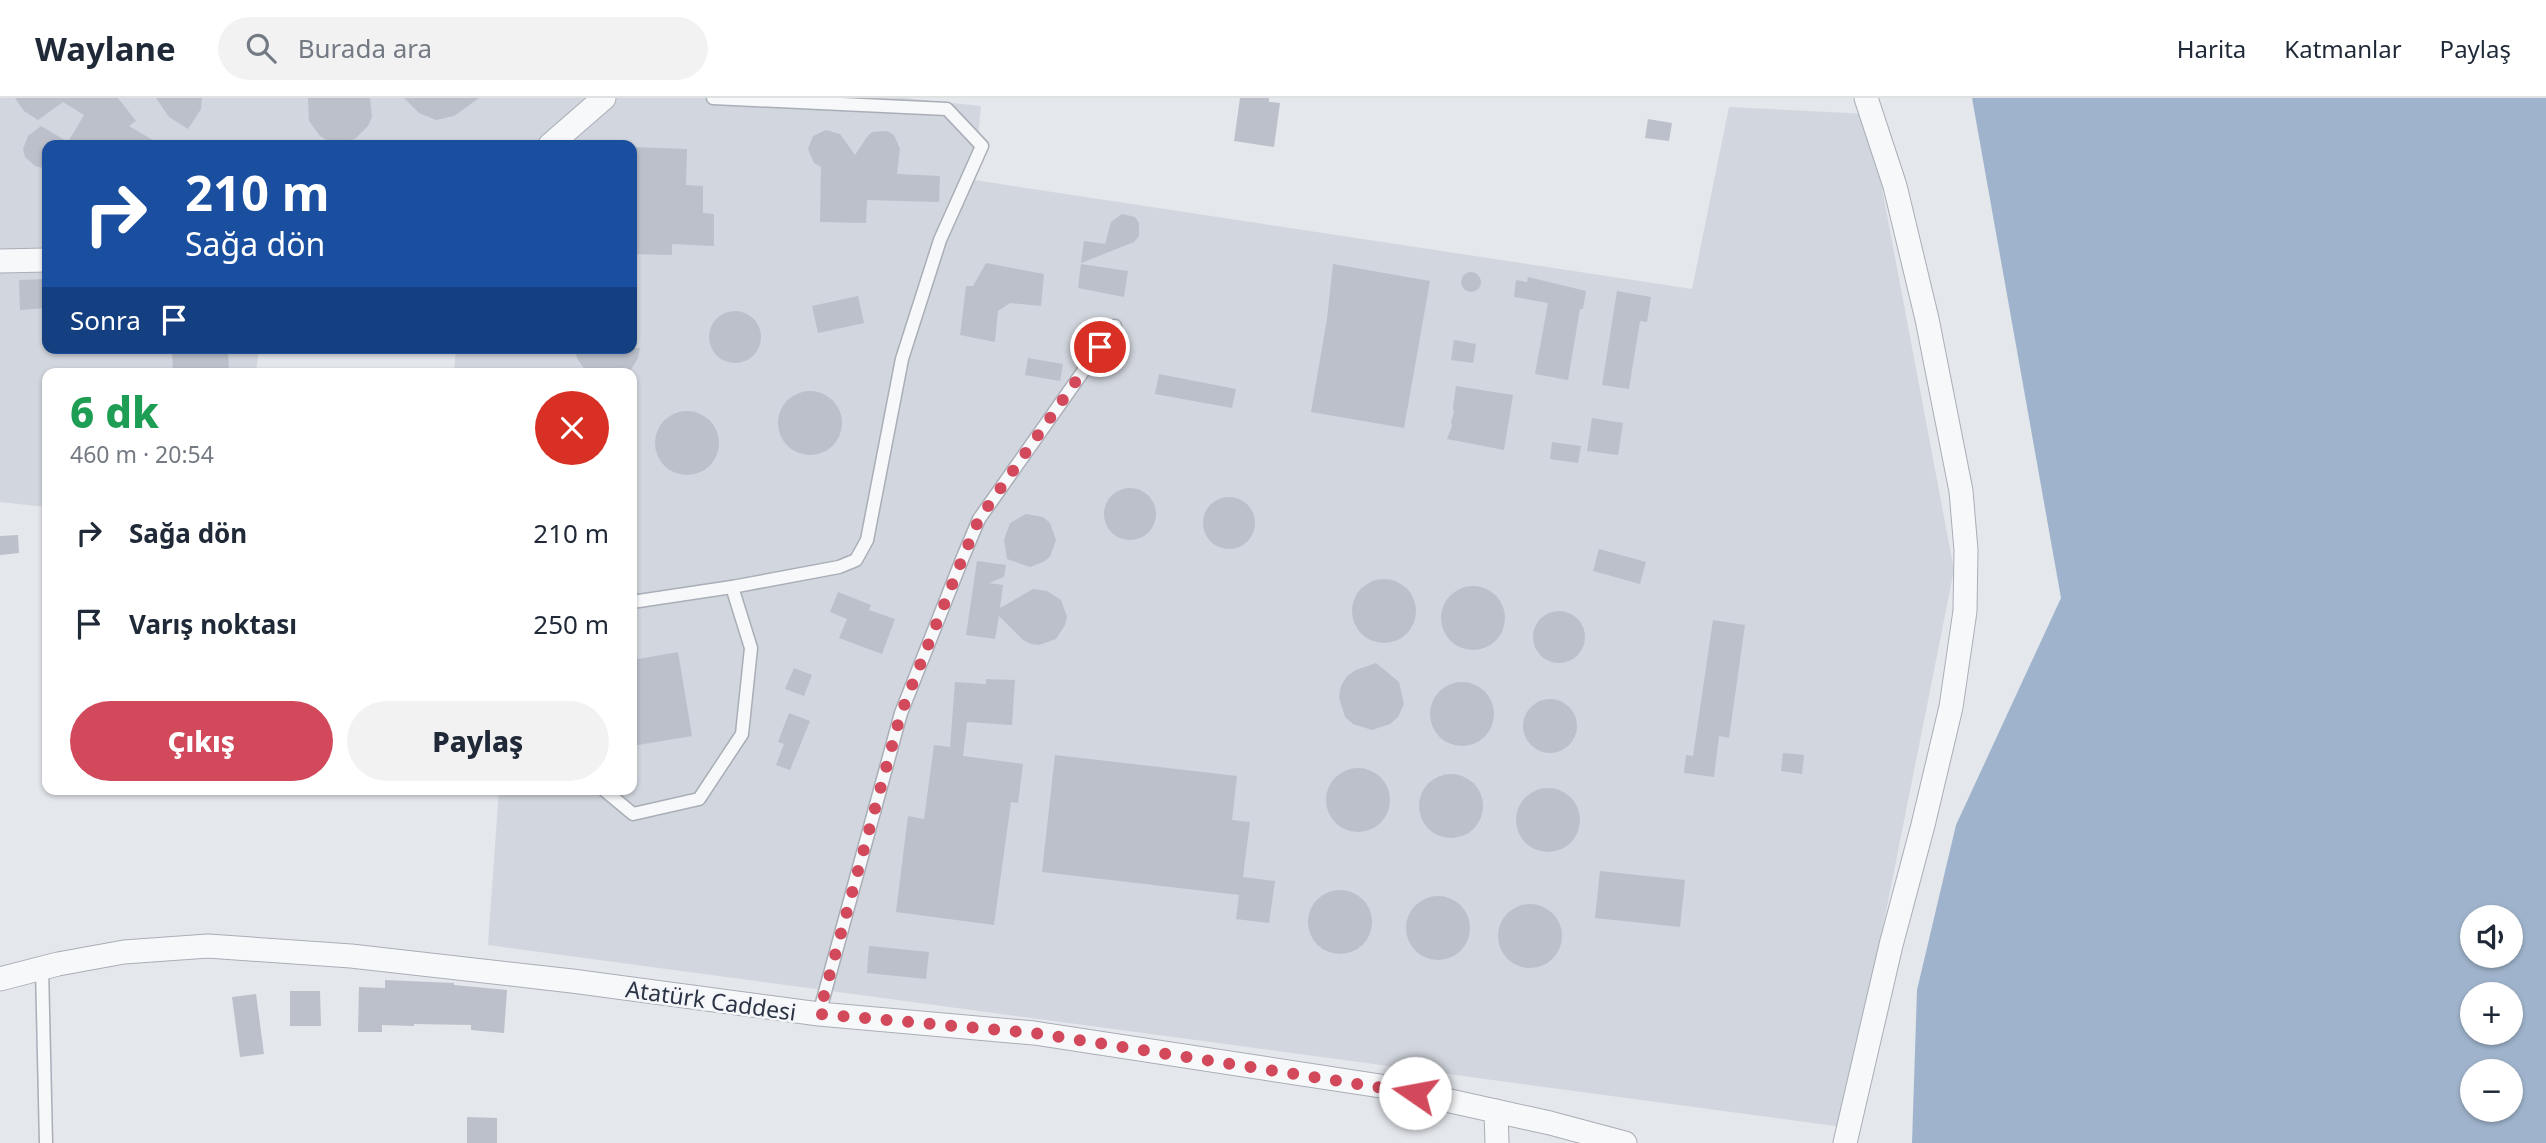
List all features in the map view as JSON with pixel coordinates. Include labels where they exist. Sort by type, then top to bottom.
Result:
[{"type":"street","points":[[556,140],[604,98]]},
{"type":"street","points":[[1845,1143],[1951,707],[1965,611],[1966,550],[1961,491],[1927,319],[1895,186],[1866,98]]},
{"type":"street","points":[[0,261],[42,260]]},
{"type":"street","name":"Atatürk Caddesi","points":[[0,979],[124,952],[208,946],[351,956],[572,981],[819,1014],[1048,1035],[1387,1087],[1625,1143]]},
{"type":"street","points":[[1496,1111],[1497,1143]]},
{"type":"lane","points":[[637,601],[839,567],[856,560],[867,540],[902,359],[940,240],[982,146],[947,109],[713,98]]},
{"type":"lane","points":[[819,1014],[901,713],[979,519],[1115,326]]},
{"type":"lane","points":[[610,795],[633,814],[699,799],[742,734],[751,648],[732,587]]},
{"type":"lane","points":[[42,968],[46,1143]]},
{"type":"shaded area","points":[[0,98],[904,98],[981,106],[974,180],[1692,289],[1729,107],[1868,114],[1954,570],[1843,1127],[488,945],[499,795],[637,795],[637,368],[454,368],[456,354],[637,354],[637,140],[42,140],[42,354],[258,354],[257,368],[42,368],[42,506],[0,502]]},
{"type":"water","points":[[1972,98],[2546,98],[2546,1143],[1912,1143],[1917,990],[1956,825],[2061,598]]},
{"type":"building","points":[[15,98],[118,98],[136,121],[129,126],[153,140],[69,140],[84,115],[63,102],[38,120],[24,111]]},
{"type":"building","points":[[156,98],[202,98],[201,109],[188,129],[169,117]]},
{"type":"building","points":[[308,98],[370,98],[372,117],[368,126],[355,139],[326,140],[309,121]]},
{"type":"building","points":[[404,98],[479,98],[454,116],[436,120],[419,113]]},
{"type":"building","points":[[1240,98],[1269,98],[1269,102],[1280,103],[1274,147],[1234,141]]},
{"type":"building","points":[[1648,119],[1672,123],[1669,141],[1645,138]]},
{"type":"building","points":[[41,126],[65,140],[42,140],[42,168],[35,166],[25,157],[23,149],[28,136]]},
{"type":"building","points":[[826,130],[840,134],[855,155],[872,132],[887,131],[894,135],[900,149],[897,174],[940,176],[939,202],[867,200],[866,223],[820,222],[821,167],[814,163],[808,149],[813,136]]},
{"type":"building","points":[[637,147],[687,149],[686,185],[703,186],[703,213],[714,214],[714,246],[672,244],[672,255],[637,254]]},
{"type":"building","points":[[1122,214],[1135,217],[1139,223],[1139,236],[1134,242],[1081,263],[1084,241],[1105,244],[1111,222]]},
{"type":"building","points":[[986,263],[1044,274],[1041,306],[1010,303],[998,311],[995,342],[960,335],[966,286],[973,286]]},
{"type":"building","points":[[1081,264],[1128,271],[1124,297],[1078,288]]},
{"type":"building","points":[[1333,264],[1430,281],[1404,428],[1311,412],[1327,319]]},
{"type":"building","points":[[1467,272],[1475,272],[1481,282],[1475,292],[1467,292],[1461,286],[1461,278]]},
{"type":"building","points":[[1528,277],[1586,291],[1583,309],[1580,309],[1568,380],[1535,374],[1548,303],[1514,297],[1516,280],[1527,282]]},
{"type":"building","points":[[42,279],[42,308],[20,310],[19,280]]},
{"type":"building","points":[[1617,291],[1651,297],[1647,322],[1640,321],[1629,389],[1602,385]]},
{"type":"building","points":[[858,296],[864,323],[818,333],[812,306]]},
{"type":"building","points":[[735,311],[745,313],[753,319],[759,327],[759,347],[753,355],[745,361],[735,363],[725,361],[717,355],[711,347],[709,337],[711,327],[717,319],[725,313]]},
{"type":"building","points":[[1454,340],[1476,344],[1473,363],[1451,360]]},
{"type":"building","points":[[637,348],[640,348],[632,368],[584,368],[576,354],[637,354]]},
{"type":"building","points":[[172,354],[228,354],[229,368],[173,368]]},
{"type":"building","points":[[1028,358],[1063,364],[1060,381],[1025,375]]},
{"type":"building","points":[[1159,374],[1236,389],[1232,408],[1155,394]]},
{"type":"building","points":[[1456,386],[1513,395],[1504,450],[1447,439],[1452,426]]},
{"type":"building","points":[[810,391],[822,393],[833,400],[840,411],[840,435],[833,446],[822,453],[810,455],[798,453],[787,446],[780,435],[778,423],[780,411],[787,400],[798,393]]},
{"type":"building","points":[[687,411],[699,413],[710,420],[717,431],[717,455],[710,466],[699,473],[687,475],[675,473],[664,466],[657,455],[655,443],[657,431],[664,420],[675,413]]},
{"type":"building","points":[[1592,418],[1623,423],[1618,455],[1587,451]]},
{"type":"building","points":[[1552,442],[1581,446],[1578,463],[1550,459]]},
{"type":"building","points":[[1130,488],[1140,490],[1148,496],[1154,504],[1154,524],[1148,532],[1140,538],[1130,540],[1120,538],[1112,532],[1106,524],[1104,514],[1106,504],[1112,496],[1120,490]]},
{"type":"building","points":[[1229,497],[1239,499],[1247,505],[1253,513],[1253,533],[1247,541],[1239,547],[1229,549],[1219,547],[1211,541],[1205,533],[1203,523],[1205,513],[1211,505],[1219,499]]},
{"type":"building","points":[[1026,514],[1043,517],[1050,523],[1056,540],[1050,557],[1030,567],[1007,559],[1004,540],[1010,523]]},
{"type":"building","points":[[18,535],[19,553],[0,555],[0,536]]},
{"type":"building","points":[[1599,549],[1646,562],[1640,584],[1593,571]]},
{"type":"building","points":[[977,561],[1006,565],[1004,577],[989,583],[1003,585],[1000,608],[1033,589],[1047,591],[1061,600],[1067,617],[1056,639],[1039,645],[1031,644],[1023,640],[999,616],[995,639],[966,635]]},
{"type":"building","points":[[1384,579],[1396,581],[1407,588],[1414,599],[1414,623],[1407,634],[1396,641],[1384,643],[1372,641],[1361,634],[1354,623],[1352,611],[1354,599],[1361,588],[1372,581]]},
{"type":"building","points":[[1473,586],[1485,588],[1496,595],[1503,606],[1503,630],[1496,641],[1485,648],[1473,650],[1461,648],[1450,641],[1443,630],[1441,618],[1443,606],[1450,595],[1461,588]]},
{"type":"building","points":[[838,592],[871,605],[869,610],[895,619],[882,654],[839,638],[847,619],[830,612]]},
{"type":"building","points":[[1559,611],[1569,613],[1577,619],[1583,627],[1583,647],[1577,655],[1569,661],[1559,663],[1549,661],[1541,655],[1535,647],[1533,637],[1535,627],[1541,619],[1549,613]]},
{"type":"building","points":[[1713,620],[1745,625],[1729,738],[1719,736],[1714,777],[1684,773],[1686,755],[1693,756]]},
{"type":"building","points":[[678,652],[692,736],[637,745],[637,659]]},
{"type":"building","points":[[1376,663],[1399,682],[1404,704],[1398,717],[1390,724],[1372,730],[1353,724],[1345,717],[1339,697],[1347,676]]},
{"type":"building","points":[[794,668],[812,675],[804,696],[785,689]]},
{"type":"building","points":[[986,679],[1015,680],[1012,725],[967,722],[963,756],[1023,764],[1018,803],[1011,802],[994,925],[896,912],[908,816],[924,819],[934,745],[950,747],[955,682],[986,684]]},
{"type":"building","points":[[1462,682],[1474,684],[1485,691],[1492,702],[1492,726],[1485,737],[1474,744],[1462,746],[1450,744],[1439,737],[1432,726],[1430,714],[1432,702],[1439,691],[1450,684]]},
{"type":"building","points":[[1550,699],[1569,707],[1577,726],[1569,745],[1550,753],[1531,745],[1523,726],[1531,707]]},
{"type":"building","points":[[789,713],[810,721],[790,770],[776,765],[784,744],[778,742]]},
{"type":"building","points":[[1783,753],[1804,755],[1802,774],[1781,771]]},
{"type":"building","points":[[1055,755],[1237,776],[1232,820],[1250,822],[1243,877],[1275,881],[1269,923],[1236,919],[1239,895],[1042,872]]},
{"type":"building","points":[[1358,768],[1370,770],[1381,777],[1388,788],[1388,812],[1381,823],[1370,830],[1358,832],[1346,830],[1335,823],[1328,812],[1326,800],[1328,788],[1335,777],[1346,770]]},
{"type":"building","points":[[1451,774],[1463,776],[1474,783],[1481,794],[1481,818],[1474,829],[1463,836],[1451,838],[1439,836],[1428,829],[1421,818],[1419,806],[1421,794],[1428,783],[1439,776]]},
{"type":"building","points":[[1548,788],[1560,790],[1571,797],[1578,808],[1578,832],[1571,843],[1560,850],[1548,852],[1536,850],[1525,843],[1518,832],[1516,820],[1518,808],[1525,797],[1536,790]]},
{"type":"building","points":[[1600,871],[1685,880],[1680,927],[1595,918]]},
{"type":"building","points":[[1340,890],[1352,892],[1363,899],[1370,910],[1370,934],[1363,945],[1352,952],[1340,954],[1328,952],[1317,945],[1310,934],[1308,922],[1310,910],[1317,899],[1328,892]]},
{"type":"building","points":[[1438,896],[1450,898],[1461,905],[1468,916],[1468,940],[1461,951],[1450,958],[1438,960],[1426,958],[1415,951],[1408,940],[1406,928],[1408,916],[1415,905],[1426,898]]},
{"type":"building","points":[[1530,904],[1542,906],[1553,913],[1560,924],[1560,948],[1553,959],[1542,966],[1530,968],[1518,966],[1507,959],[1500,948],[1498,936],[1500,924],[1507,913],[1518,906]]},
{"type":"building","points":[[869,946],[929,952],[926,979],[867,973]]},
{"type":"building","points":[[385,980],[454,983],[507,990],[504,1033],[471,1030],[471,1025],[414,1024],[382,1025],[382,1032],[358,1032],[359,987],[385,988]]},
{"type":"building","points":[[290,991],[320,991],[321,1026],[290,1026]]},
{"type":"building","points":[[256,994],[264,1054],[240,1057],[232,997]]},
{"type":"building","points":[[467,1117],[497,1118],[497,1143],[467,1143]]},
{"type":"route","points":[[1100,347],[979,519],[901,713],[819,1014],[1034,1033],[1415,1093]]}]
